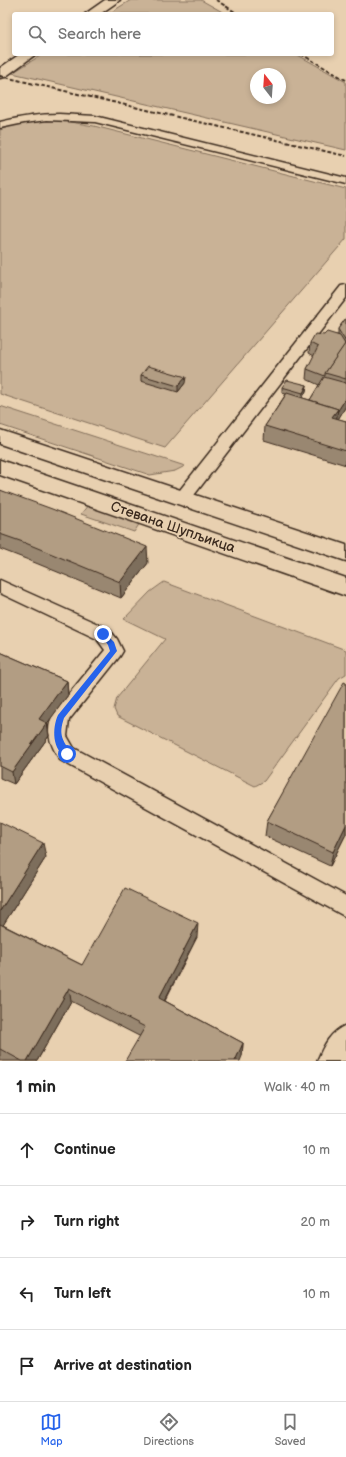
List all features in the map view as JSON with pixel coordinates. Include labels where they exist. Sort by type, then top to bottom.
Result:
[{"type":"main road","points":[[94,12],[114,0]]},
{"type":"main road","points":[[0,74],[27,56]]},
{"type":"main road","points":[[0,437],[346,553]]},
{"type":"main road","name":"Стевана Шупљикца","points":[[0,467],[346,587]]},
{"type":"main road","points":[[334,1061],[346,1041]]},
{"type":"lane","points":[[0,125],[42,116],[70,116],[95,119],[346,181]]},
{"type":"lane","points":[[182,499],[346,289]]},
{"type":"lane","points":[[0,586],[103,634],[111,644],[114,651],[61,717],[57,728],[59,742],[67,754],[346,907]]},
{"type":"shaded area","points":[[131,0],[201,0],[222,12],[111,12]]},
{"type":"shaded area","points":[[40,56],[300,56],[346,82],[346,150],[12,73]]},
{"type":"shaded area","points":[[58,120],[94,126],[346,189],[346,239],[165,448],[0,394],[0,130],[21,123]]},
{"type":"shaded area","points":[[0,406],[185,466],[175,471],[150,475],[0,425]]},
{"type":"shaded area","points":[[88,505],[140,523],[134,532],[81,514]]},
{"type":"shaded area","points":[[164,582],[346,650],[346,674],[339,678],[264,781],[255,786],[117,716],[114,709],[117,698],[165,639],[124,619],[150,592]]},
{"type":"building","points":[[346,318],[346,342],[338,329]]},
{"type":"building","points":[[327,332],[340,336],[345,344],[325,373],[325,376],[307,369],[318,347],[310,343],[315,334],[324,335]]},
{"type":"building","points":[[346,342],[346,379],[325,373]]},
{"type":"building","points":[[148,366],[186,377],[178,386],[141,375]]},
{"type":"building","points":[[324,377],[346,383],[346,398],[337,412],[338,409],[310,400]]},
{"type":"building","points":[[287,380],[307,385],[303,393],[282,387]]},
{"type":"building","points":[[287,393],[338,409],[332,417],[346,421],[346,451],[265,426]]},
{"type":"building","points":[[0,490],[147,547],[120,582],[0,534]]},
{"type":"building","points":[[0,652],[67,681],[39,719],[47,723],[12,772],[0,766]]},
{"type":"building","points":[[344,682],[346,683],[346,825],[333,852],[267,821]]},
{"type":"building","points":[[0,822],[43,843],[0,911]]},
{"type":"building","points":[[125,888],[198,923],[159,998],[243,1043],[235,1061],[125,1061],[145,1027],[69,988],[27,1061],[22,1061],[0,1049],[0,924],[82,965]]},
{"type":"railway","points":[[216,0],[235,12]]},
{"type":"railway","points":[[304,56],[346,80]]},
{"type":"railway","points":[[0,76],[346,156]]},
{"type":"route","points":[[67,754],[59,742],[57,728],[61,717],[74,699],[114,651],[111,644],[103,634]]}]
